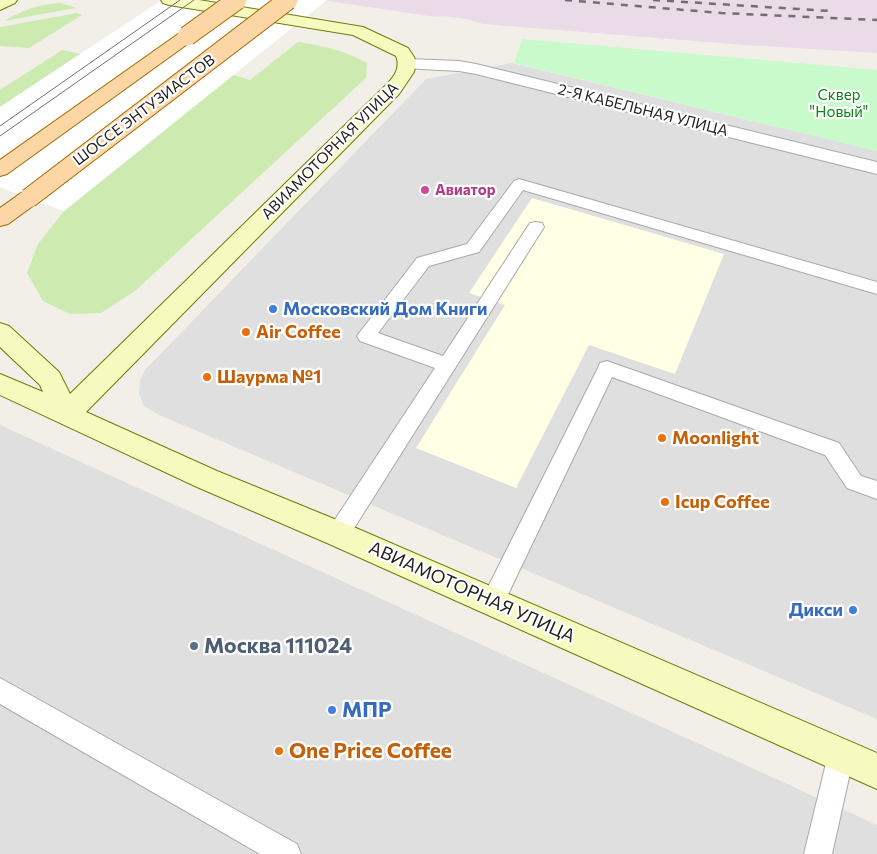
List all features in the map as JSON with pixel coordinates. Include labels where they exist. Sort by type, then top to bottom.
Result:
[{"type":"main road","points":[[0,4],[9,0]]},
{"type":"main road","name":"АВИАМОТОРНАЯ УЛИЦА","points":[[67,414],[392,90],[402,78],[408,64],[407,58],[402,52],[357,31],[169,0]]},
{"type":"main road","name":"ШОССЕ ЭНТУЗИАСТОВ","points":[[0,170],[237,0]]},
{"type":"main road","name":"ШОССЕ ЭНТУЗИАСТОВ","points":[[2,220],[288,0]]},
{"type":"main road","points":[[0,332],[50,379],[67,414]]},
{"type":"main road","name":"АВИАМОТОРНАЯ УЛИЦА","points":[[0,384],[207,479],[493,601],[877,770]]},
{"type":"street","name":"2-Я КАБЕЛЬНАЯ УЛИЦА","points":[[408,64],[459,66],[476,69],[877,168]]},
{"type":"lane","points":[[447,365],[366,336],[423,262],[473,248],[518,184],[877,288]]},
{"type":"lane","points":[[338,534],[536,227]]},
{"type":"lane","points":[[493,601],[607,368],[832,449],[854,482],[877,490]]},
{"type":"lane","points":[[0,690],[287,854]]},
{"type":"lane","points":[[818,854],[841,754]]},
{"type":"shaded area","points":[[322,0],[877,0],[877,53],[744,45],[483,24],[467,19],[435,17]]},
{"type":"shaded area","points":[[512,63],[877,151],[877,719],[157,414],[144,406],[139,394],[140,380],[145,370],[426,79]]},
{"type":"shaded area","points":[[532,198],[724,254],[675,374],[589,345],[516,488],[416,448],[505,305],[469,293]]},
{"type":"shaded area","points":[[0,425],[877,825],[877,854],[0,854]]},
{"type":"green space","points":[[61,3],[76,8],[4,21],[31,8]]},
{"type":"green space","points":[[77,13],[82,15],[29,48],[0,46],[0,27]]},
{"type":"green space","name":"Сквер \"Новый\"","points":[[522,39],[877,70],[877,151],[514,63]]},
{"type":"green space","points":[[298,42],[334,49],[367,63],[366,78],[135,291],[101,313],[70,314],[43,301],[27,273],[38,244],[64,211],[233,75],[250,80]]},
{"type":"green space","points":[[62,50],[80,54],[0,107],[0,90]]},
{"type":"pier","points":[[162,0],[327,0],[64,211],[0,187],[0,107]]},
{"type":"tram line","points":[[0,126],[180,0]]},
{"type":"tram line","points":[[0,136],[194,0]]},
{"type":"railway","points":[[565,0],[721,13],[877,20]]},
{"type":"railway","points":[[653,0],[830,11]]},
{"type":"place","name":"Авиатор","points":[[425,190]]},
{"type":"place","name":"Московский Дом Книги","points":[[273,309]]},
{"type":"place","name":"Air Coffee","points":[[246,332]]},
{"type":"place","name":"Шаурма №1","points":[[207,377]]},
{"type":"place","name":"Moonlight","points":[[662,438]]},
{"type":"place","name":"Icup Coffee","points":[[665,502]]},
{"type":"place","name":"Дикси","points":[[853,610]]},
{"type":"place","name":"Москва 111024","points":[[194,646]]},
{"type":"place","name":"МПР","points":[[332,710]]},
{"type":"place","name":"One Price Coffee","points":[[279,751]]}]
